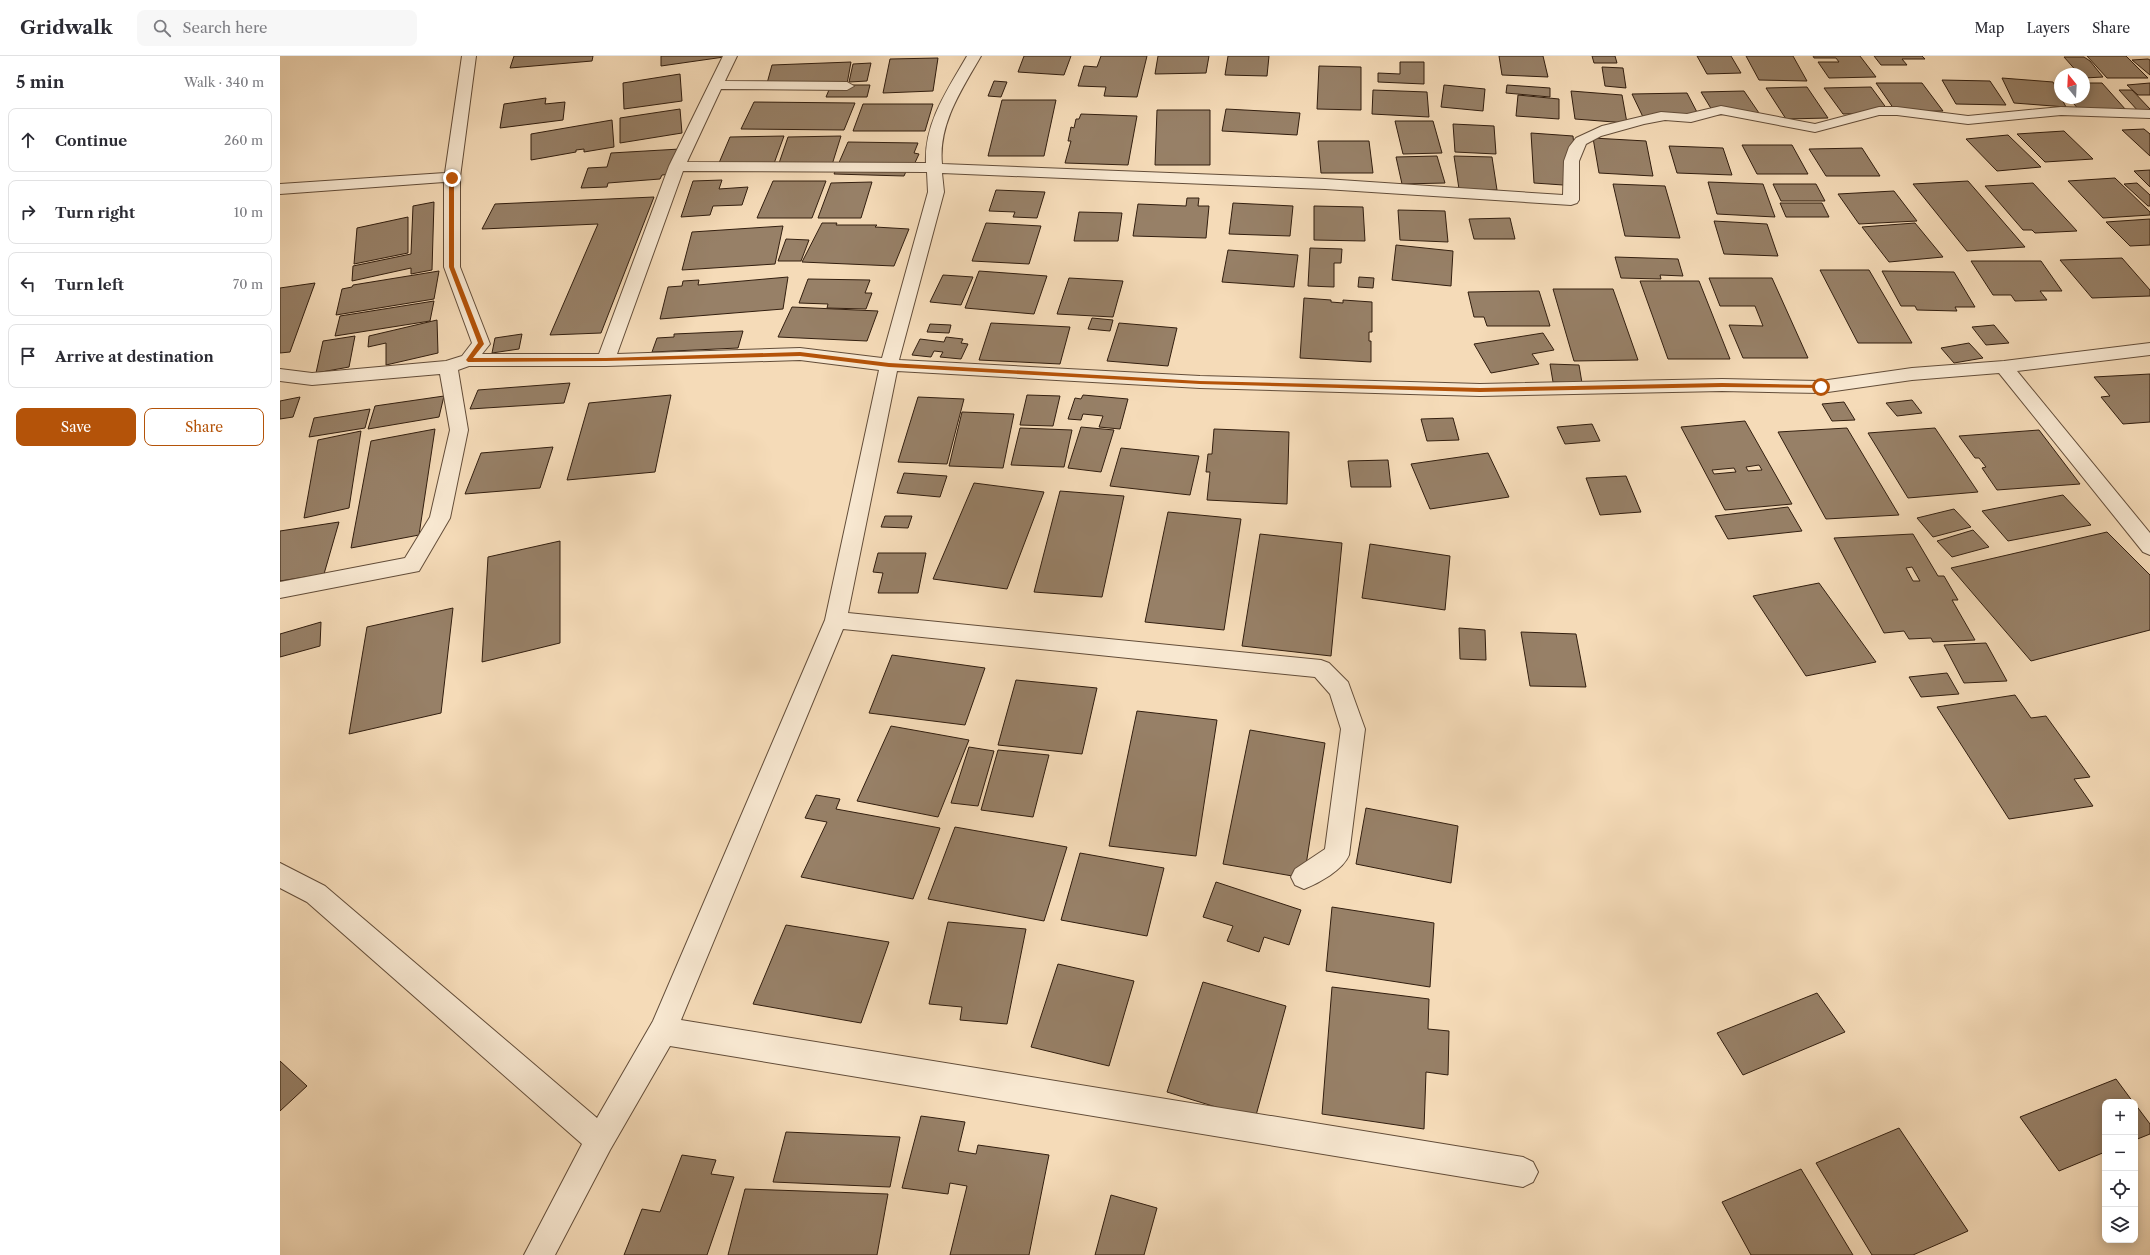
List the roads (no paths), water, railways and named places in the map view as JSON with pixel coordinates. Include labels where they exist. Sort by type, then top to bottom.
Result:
[{"type":"street","points":[[468,360],[481,344],[452,267],[452,178],[469,56]]},
{"type":"street","points":[[606,360],[677,166],[730,56]]},
{"type":"street","points":[[539,1255],[600,1140],[663,1031],[836,620],[889,365],[936,192],[933,150],[944,108],[974,56]]},
{"type":"street","points":[[716,85],[847,86]]},
{"type":"street","points":[[677,166],[935,168],[1325,184],[1571,200],[1571,163],[1581,141],[1589,135],[1660,116],[1691,118],[1712,111],[1721,110],[1815,128],[1879,111],[1897,111],[1968,120],[2061,111],[2150,114]]},
{"type":"street","points":[[280,189],[452,178]]},
{"type":"street","points":[[280,375],[312,379],[448,367],[468,360],[606,360],[800,354],[889,365],[1200,382],[1480,390],[1722,385],[1821,387],[1912,374],[2004,367],[2150,349]]},
{"type":"street","points":[[280,590],[412,565],[440,518],[459,430],[448,367]]},
{"type":"street","points":[[2004,367],[2150,547]]},
{"type":"street","points":[[836,620],[1321,669],[1340,689],[1353,729],[1337,855],[1304,877]]},
{"type":"street","points":[[280,875],[316,894],[600,1140]]},
{"type":"street","points":[[663,1031],[1523,1172]]}]
